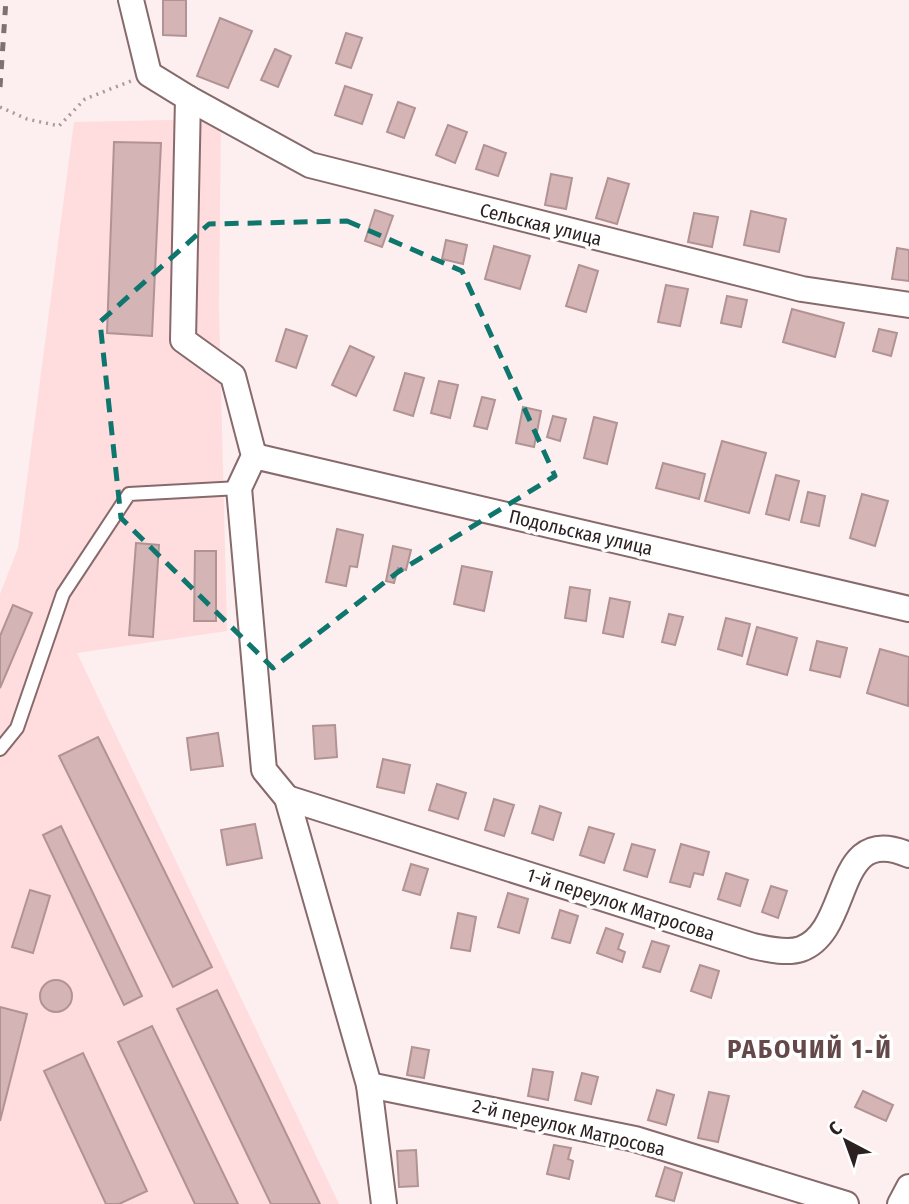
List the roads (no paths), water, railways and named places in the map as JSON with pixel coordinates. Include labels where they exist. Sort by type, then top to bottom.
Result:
[{"type":"street","name":"Сельская улица","points":[[131,0],[149,74],[310,165],[802,289],[909,306]]},
{"type":"street","points":[[188,98],[183,340],[233,376],[254,456],[239,488],[264,770],[287,798],[369,1085],[384,1204]]},
{"type":"street","name":"Подольская улица","points":[[254,456],[909,609]]},
{"type":"street","name":"1-й переулок Матросова","points":[[287,798],[753,946],[775,950],[801,949],[816,940],[825,928],[854,866],[872,849],[892,848],[909,855]]},
{"type":"street","name":"2-й переулок Матросова","points":[[369,1085],[635,1139],[846,1204]]},
{"type":"street","points":[[900,1204],[909,1187]]},
{"type":"lane","points":[[0,749],[17,728],[63,594],[129,494],[239,488]]},
{"type":"railway","points":[[0,87],[6,0]]},
{"type":"district","name":"РАБОЧИЙ 1‑Й","points":[[810,1049]]}]
